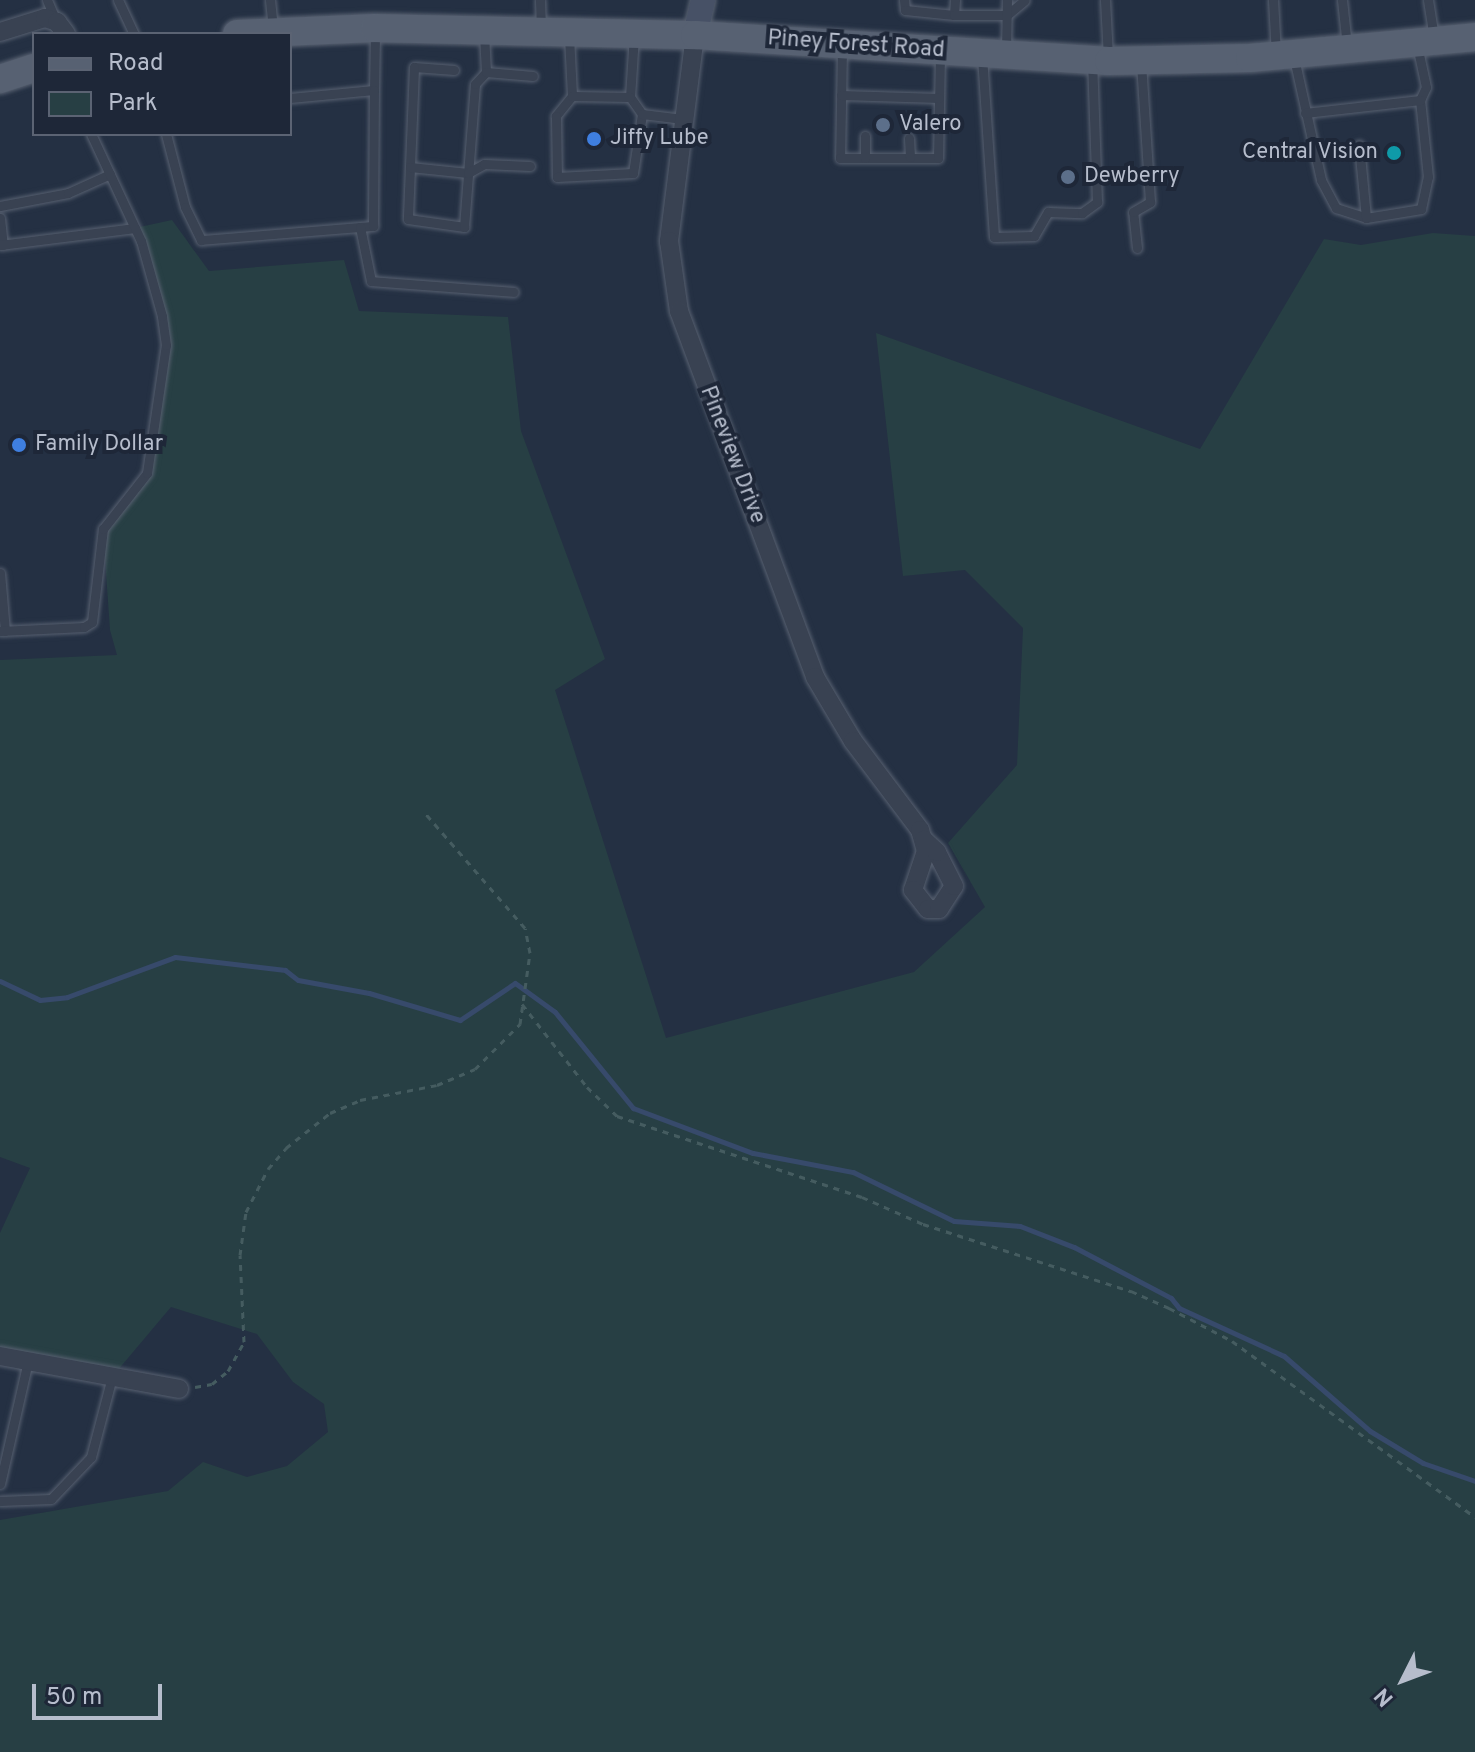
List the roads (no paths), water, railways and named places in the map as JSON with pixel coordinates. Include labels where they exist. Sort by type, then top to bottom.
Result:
[{"type":"main road","name":"Piney Forest Road","points":[[251,32],[375,28],[695,35],[1100,60],[1285,55],[1475,37]]},
{"type":"main road","points":[[0,79],[32,69]]},
{"type":"street","points":[[695,35],[703,0]]},
{"type":"street","points":[[0,32],[45,18],[62,28]]},
{"type":"street","name":"Pineview Drive","points":[[695,35],[681,119],[669,241],[679,311],[815,677],[846,731],[924,840]]},
{"type":"street","points":[[0,1356],[179,1389]]},
{"type":"lane","points":[[47,0],[62,28]]},
{"type":"lane","points":[[118,0],[133,32]]},
{"type":"lane","points":[[270,0],[273,29]]},
{"type":"lane","points":[[540,0],[555,33],[572,96]]},
{"type":"lane","points":[[904,0],[905,10],[954,15],[1007,15],[1025,0]]},
{"type":"lane","points":[[954,15],[955,0]]},
{"type":"lane","points":[[1007,0],[1007,15],[994,54],[994,237],[1034,236],[1048,212],[1082,213],[1097,202],[1100,60],[1105,0]]},
{"type":"lane","points":[[1273,0],[1285,55],[1305,113],[1321,180],[1336,208],[1366,218],[1421,209],[1428,177],[1420,100],[1426,87],[1428,0]]},
{"type":"lane","points":[[1342,0],[1347,50]]},
{"type":"lane","points":[[167,136],[185,207],[201,240],[373,226],[375,28]]},
{"type":"lane","points":[[454,70],[414,67],[408,219],[464,227],[475,84],[486,72],[484,31]]},
{"type":"lane","points":[[572,96],[556,116],[557,177],[633,173],[642,114],[630,97],[634,34]]},
{"type":"lane","points":[[842,45],[840,158],[938,158],[940,51]]},
{"type":"lane","points":[[1137,248],[1133,212],[1150,202],[1141,60]]},
{"type":"lane","points":[[486,72],[533,76]]},
{"type":"lane","points":[[292,98],[374,90]]},
{"type":"lane","points":[[841,95],[864,100],[909,102],[939,98]]},
{"type":"lane","points":[[572,96],[630,97]]},
{"type":"lane","points":[[1305,113],[1420,100]]},
{"type":"lane","points":[[642,114],[681,119]]},
{"type":"lane","points":[[0,573],[3,631],[84,627],[92,622],[103,529],[147,473],[166,345],[135,228],[92,136]]},
{"type":"lane","points":[[865,136],[865,158]]},
{"type":"lane","points":[[909,138],[910,157]]},
{"type":"lane","points":[[1359,145],[1366,218]]},
{"type":"lane","points":[[410,167],[468,173],[484,164],[530,166]]},
{"type":"lane","points":[[0,206],[68,193],[110,174]]},
{"type":"lane","points":[[0,218],[2,245],[135,228]]},
{"type":"lane","points":[[360,227],[371,281],[514,292]]},
{"type":"lane","points":[[0,1484],[28,1361]]},
{"type":"lane","points":[[0,1501],[51,1499],[91,1457],[112,1377]]},
{"type":"waterway","points":[[0,981],[40,1000],[67,997],[175,957],[285,970],[298,980],[369,993],[460,1020],[515,983],[555,1012],[633,1108],[753,1153],[853,1172],[954,1221],[1020,1226],[1074,1247],[1171,1298],[1179,1308],[1284,1356],[1370,1431],[1423,1463],[1475,1481]]},
{"type":"place","name":"Valero","points":[[883,125]]},
{"type":"place","name":"Jiffy Lube","points":[[594,139]]},
{"type":"place","name":"Central Vision","points":[[1394,153]]},
{"type":"place","name":"Dewberry","points":[[1068,177]]},
{"type":"place","name":"Family Dollar","points":[[19,445]]}]
